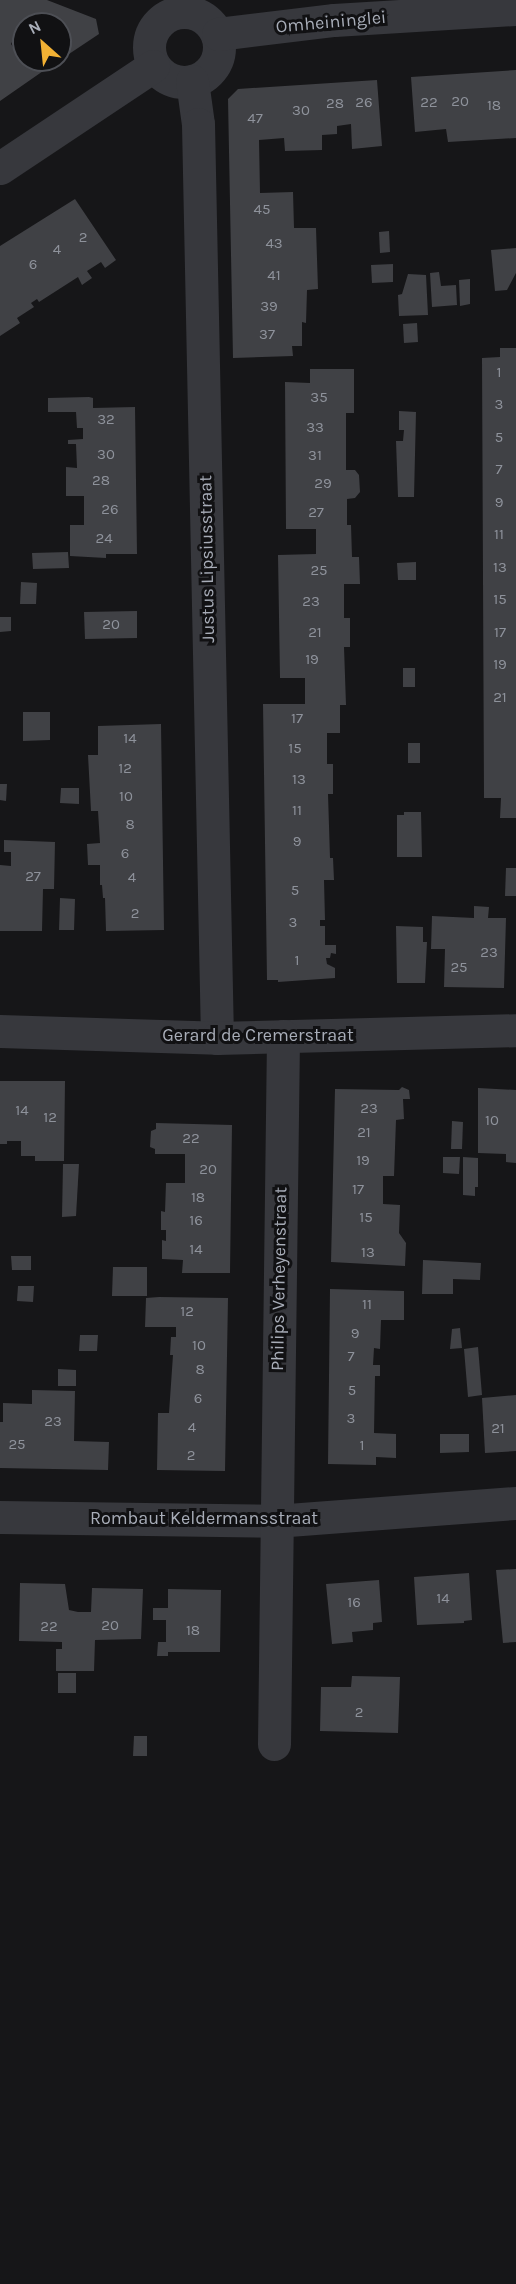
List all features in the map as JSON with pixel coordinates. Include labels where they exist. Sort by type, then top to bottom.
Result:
[{"type":"street","points":[[162,7],[196,13],[209,21],[218,34],[220,45],[215,63],[203,77],[192,81],[177,82],[164,76],[153,66],[148,47],[162,7]]},
{"type":"street","name":"Omheininglei","points":[[218,34],[334,20],[516,9]]},
{"type":"street","points":[[0,168],[153,66]]},
{"type":"street","name":"Justus Lipsiusstraat","points":[[192,81],[198,124],[217,1038]]},
{"type":"street","name":"Gerard de Cremerstraat","points":[[0,1030],[217,1038],[516,1030]]},
{"type":"street","name":"Philips Verheyenstraat","points":[[274,1744],[275,1521],[283,1036]]},
{"type":"street","name":"Rombaut Keldermansstraat","points":[[0,1517],[275,1521],[516,1503]]},
{"type":"building","points":[[0,0],[47,0],[96,19],[99,34],[72,52],[72,12],[12,12],[12,72],[42,72],[0,101]]},
{"type":"building","points":[[516,70],[516,138],[448,142],[446,129],[415,132],[411,77]]},
{"type":"building","points":[[377,80],[382,146],[352,149],[351,124],[337,126],[337,134],[322,135],[322,150],[285,151],[284,138],[259,140],[260,193],[293,192],[294,228],[316,228],[318,289],[307,290],[306,323],[302,322],[302,346],[292,346],[293,356],[233,358],[228,99],[238,89]]},
{"type":"building","points":[[75,199],[116,260],[105,268],[101,262],[87,271],[92,278],[82,285],[78,277],[39,302],[37,299],[31,303],[34,307],[17,318],[20,323],[0,336],[0,246]]},
{"type":"building","points":[[389,231],[390,252],[380,253],[379,232]]},
{"type":"building","points":[[516,248],[516,273],[507,290],[495,291],[491,250]]},
{"type":"building","points":[[393,264],[393,282],[372,283],[371,265]]},
{"type":"building","points":[[439,272],[441,286],[456,285],[457,305],[432,307],[430,273]]},
{"type":"building","points":[[408,274],[426,275],[428,315],[399,316],[398,295],[402,294]]},
{"type":"building","points":[[470,279],[470,304],[460,306],[459,280]]},
{"type":"building","points":[[417,323],[418,342],[404,343],[403,324]]},
{"type":"building","points":[[500,348],[516,348],[516,818],[500,818],[501,798],[484,798],[482,358],[500,357]]},
{"type":"building","points":[[310,369],[354,369],[354,413],[346,413],[346,470],[355,470],[359,475],[360,492],[355,498],[347,499],[347,525],[351,525],[352,557],[359,557],[360,584],[344,584],[344,618],[350,618],[350,647],[344,647],[346,705],[340,705],[340,733],[327,733],[327,764],[333,764],[333,794],[328,794],[330,858],[333,858],[334,880],[324,880],[325,920],[320,920],[320,926],[325,926],[325,945],[336,945],[336,954],[331,953],[330,958],[326,958],[327,964],[335,968],[335,978],[278,982],[278,980],[267,980],[263,704],[305,704],[305,678],[280,678],[278,555],[316,554],[316,529],[286,529],[285,382],[310,383]]},
{"type":"building","points":[[48,398],[93,398],[93,408],[135,407],[137,554],[106,554],[106,558],[70,556],[70,525],[84,525],[84,496],[66,496],[66,467],[77,468],[76,444],[68,444],[68,440],[83,439],[83,428],[77,428],[76,412],[48,412]]},
{"type":"building","points":[[399,411],[416,412],[414,497],[398,497],[396,441],[403,441],[404,430],[399,430]]},
{"type":"building","points":[[68,552],[69,568],[33,569],[32,553]]},
{"type":"building","points":[[416,562],[416,580],[398,580],[397,563]]},
{"type":"building","points":[[21,582],[37,583],[36,604],[20,604]]},
{"type":"building","points":[[137,611],[137,638],[85,639],[84,612]]},
{"type":"building","points":[[0,617],[11,617],[11,631],[0,632]]},
{"type":"building","points":[[403,668],[415,668],[415,687],[403,687]]},
{"type":"building","points":[[23,712],[50,712],[50,740],[23,741]]},
{"type":"building","points":[[161,724],[164,930],[106,931],[105,898],[103,898],[102,885],[100,885],[100,865],[88,865],[87,844],[100,843],[98,811],[91,811],[88,755],[98,755],[98,726]]},
{"type":"building","points":[[408,743],[420,743],[420,763],[408,763]]},
{"type":"building","points":[[0,784],[7,784],[6,801],[0,800]]},
{"type":"building","points":[[61,788],[79,788],[79,804],[60,803]]},
{"type":"building","points":[[404,812],[421,812],[422,857],[397,857],[397,815],[404,815]]},
{"type":"building","points":[[4,840],[55,842],[54,889],[43,889],[42,931],[0,931],[0,865],[11,866],[11,852],[4,852]]},
{"type":"building","points":[[506,868],[516,868],[516,896],[505,896]]},
{"type":"building","points":[[60,898],[75,899],[74,930],[59,930]]},
{"type":"building","points":[[474,906],[489,907],[488,918],[506,918],[504,988],[444,987],[445,949],[431,949],[432,916],[474,918]]},
{"type":"building","points":[[396,926],[423,927],[423,942],[427,942],[425,983],[397,983]]},
{"type":"building","points":[[0,1081],[65,1081],[64,1161],[35,1161],[35,1156],[21,1156],[21,1141],[7,1141],[7,1144],[0,1144]]},
{"type":"building","points":[[402,1087],[409,1090],[410,1099],[403,1099],[404,1119],[396,1120],[394,1176],[383,1176],[383,1204],[400,1205],[399,1233],[406,1243],[405,1266],[331,1262],[335,1089],[399,1090]]},
{"type":"building","points":[[478,1088],[516,1090],[516,1163],[506,1162],[506,1154],[478,1153]]},
{"type":"building","points":[[452,1121],[463,1122],[462,1149],[451,1149]]},
{"type":"building","points":[[156,1123],[232,1125],[230,1273],[182,1273],[183,1260],[162,1259],[162,1240],[166,1241],[166,1230],[161,1230],[161,1211],[165,1212],[166,1183],[185,1183],[185,1154],[155,1154],[155,1149],[150,1147],[151,1131],[156,1129]]},
{"type":"building","points":[[443,1157],[460,1157],[459,1174],[443,1173]]},
{"type":"building","points":[[463,1157],[478,1158],[478,1187],[475,1187],[475,1196],[463,1195]]},
{"type":"building","points":[[63,1164],[79,1164],[76,1216],[62,1217]]},
{"type":"building","points":[[11,1256],[31,1256],[31,1270],[12,1270]]},
{"type":"building","points":[[423,1260],[481,1263],[480,1280],[453,1279],[453,1294],[422,1294]]},
{"type":"building","points":[[113,1267],[147,1267],[147,1296],[112,1296]]},
{"type":"building","points":[[18,1286],[34,1286],[33,1302],[17,1301]]},
{"type":"building","points":[[330,1289],[404,1291],[404,1320],[381,1320],[380,1349],[374,1348],[373,1365],[380,1365],[380,1376],[375,1376],[374,1433],[396,1434],[396,1458],[376,1457],[376,1465],[328,1464]]},
{"type":"building","points":[[146,1298],[228,1298],[225,1471],[157,1470],[158,1413],[169,1413],[173,1355],[170,1355],[171,1337],[176,1337],[176,1327],[145,1327]]},
{"type":"building","points":[[460,1328],[462,1348],[450,1349],[452,1329]]},
{"type":"building","points":[[80,1335],[98,1335],[97,1351],[79,1351]]},
{"type":"building","points":[[478,1347],[482,1395],[468,1397],[464,1349]]},
{"type":"building","points":[[58,1369],[76,1370],[76,1386],[58,1386]]},
{"type":"building","points":[[32,1390],[75,1391],[74,1441],[109,1442],[108,1470],[0,1468],[0,1422],[3,1422],[3,1403],[32,1404]]},
{"type":"building","points":[[516,1395],[516,1451],[485,1453],[482,1398]]},
{"type":"building","points":[[440,1434],[469,1434],[469,1452],[440,1453]]},
{"type":"building","points":[[516,1569],[516,1642],[503,1643],[496,1570]]},
{"type":"building","points":[[469,1573],[472,1620],[464,1621],[464,1623],[417,1625],[414,1577]]},
{"type":"building","points":[[379,1580],[382,1622],[373,1623],[373,1630],[352,1632],[353,1642],[332,1644],[326,1584]]},
{"type":"building","points":[[20,1583],[65,1584],[69,1610],[78,1612],[91,1612],[92,1588],[143,1589],[141,1639],[95,1640],[94,1671],[56,1671],[56,1649],[62,1649],[62,1642],[19,1641]]},
{"type":"building","points":[[168,1589],[221,1590],[220,1652],[168,1652],[168,1656],[157,1656],[158,1642],[166,1642],[166,1620],[153,1620],[153,1608],[168,1608]]},
{"type":"building","points":[[58,1673],[76,1673],[76,1693],[58,1693]]},
{"type":"building","points":[[352,1676],[400,1677],[398,1733],[320,1731],[321,1687],[351,1687]]},
{"type":"building","points":[[134,1736],[147,1736],[147,1756],[133,1756]]}]
